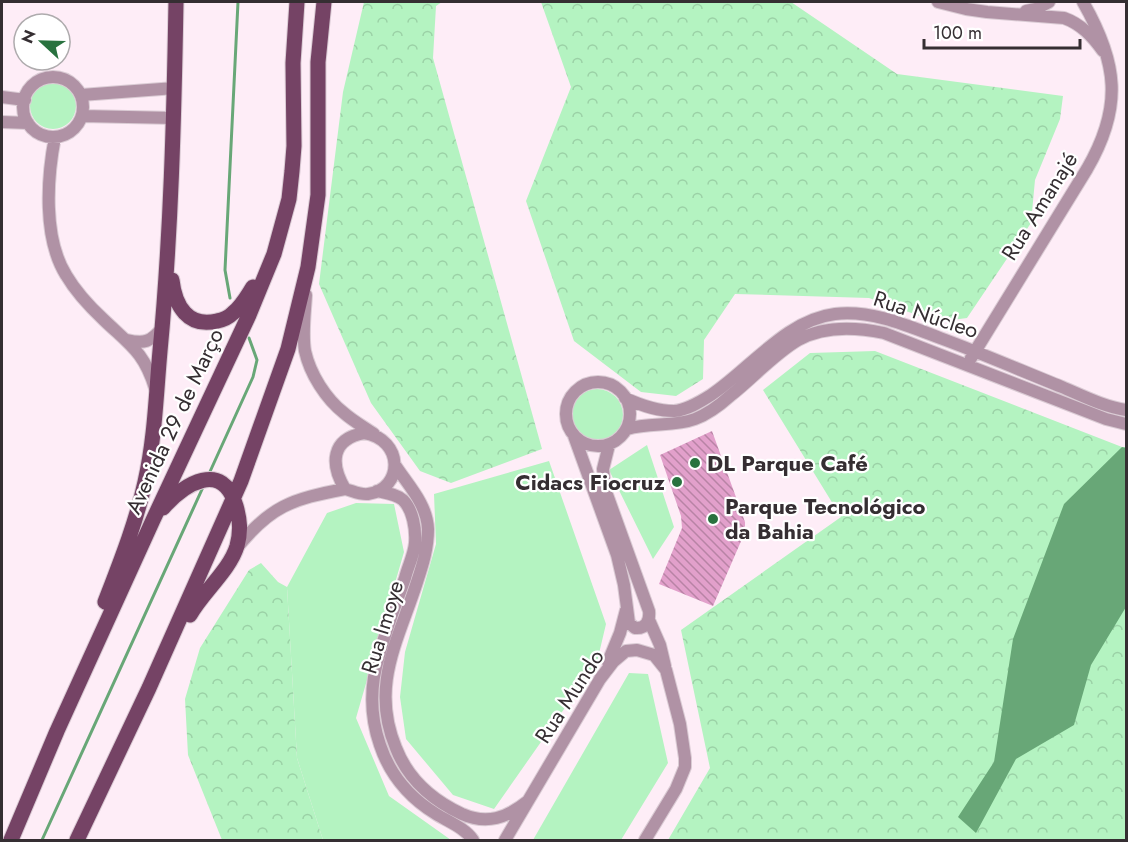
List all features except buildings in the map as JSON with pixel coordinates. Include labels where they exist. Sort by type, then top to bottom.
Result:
[{"type":"main road","points":[[57,731],[135,521],[146,480],[155,429],[156,392],[169,257],[176,2]]},
{"type":"main road","name":"Avenida 29 de Março","points":[[11,840],[57,731],[249,315],[274,254],[289,199],[292,171],[293,63],[297,2]]},
{"type":"main road","points":[[77,840],[149,688],[231,494],[288,349],[308,267],[318,195],[318,62],[324,2]]},
{"type":"main road","points":[[169,257],[176,301],[188,316],[207,323],[223,320],[243,303],[274,254]]},
{"type":"main road","points":[[149,688],[194,608],[236,550],[240,522],[231,494],[221,483],[213,480],[200,480],[182,489],[172,497],[153,520]]},
{"type":"street","name":"Rua Amanajé","points":[[938,2],[966,9],[1053,16],[1073,21],[1089,33],[1108,59]]},
{"type":"street","name":"Rua Amanajé","points":[[1010,14],[1036,9],[1049,2]]},
{"type":"street","name":"Rua Amanajé","points":[[967,364],[1104,138],[1108,124],[1112,85],[1108,59],[1102,37],[1083,2]]},
{"type":"street","points":[[52,77],[69,82],[81,96],[82,116],[71,131],[55,137],[44,135],[35,131],[28,123],[25,116],[25,100],[34,84],[52,77]]},
{"type":"street","points":[[81,96],[175,88]]},
{"type":"street","points":[[2,97],[25,100]]},
{"type":"street","points":[[82,116],[174,118]]},
{"type":"street","points":[[2,122],[28,123]]},
{"type":"street","points":[[55,137],[49,187],[51,231],[56,253],[65,274],[84,299],[144,359],[156,392]]},
{"type":"street","points":[[236,550],[267,515],[285,505],[306,497],[345,489],[359,493],[377,491],[390,481],[395,465],[390,446],[343,413],[328,398],[315,376],[305,351],[304,326],[308,267]]},
{"type":"street","name":"Rua Núcleo","points":[[626,398],[645,406],[661,409],[675,411],[687,408],[719,390],[793,329],[814,318],[838,314],[858,314],[883,317],[975,351],[1090,399],[1126,410]]},
{"type":"street","points":[[126,339],[145,343],[154,339],[162,328]]},
{"type":"street","name":"Rua Núcleo","points":[[627,429],[640,425],[694,420],[730,397],[798,340],[818,333],[860,328],[884,333],[1106,419],[1126,424]]},
{"type":"street","points":[[574,436],[590,446],[600,447],[617,440],[627,429],[630,410],[626,398],[616,387],[609,384],[591,383],[581,387],[573,393],[566,411],[569,429],[574,436],[617,555],[629,623],[634,628],[644,627],[649,620]]},
{"type":"street","points":[[345,489],[334,466],[339,447],[354,435],[374,434]]},
{"type":"street","points":[[609,445],[603,469],[605,489],[649,611],[649,620],[660,645],[686,758],[685,767],[675,789],[645,840]]},
{"type":"street","name":"Rua Imoye","points":[[395,465],[419,500],[428,528],[426,554],[387,672],[384,702],[394,745],[400,760],[418,784],[446,806],[465,815],[476,819],[497,819],[509,815],[528,801]]},
{"type":"street","name":"Rua Imoye","points":[[377,491],[394,495],[402,500],[413,519],[416,535],[412,556],[378,657],[373,683],[372,708],[380,746],[388,765],[409,793],[437,815],[463,830],[473,840]]},
{"type":"street","points":[[600,679],[615,646],[627,606]]},
{"type":"street","name":"Rua Mundo","points":[[505,840],[600,679],[613,662],[626,651],[637,650],[654,656],[666,670]]},
{"type":"green space","points":[[364,2],[442,2],[436,6],[433,58],[542,449],[451,483],[420,471],[371,403],[319,284],[343,92]]},
{"type":"green space","points":[[541,2],[791,2],[897,74],[1063,96],[1060,119],[1035,180],[1031,223],[967,318],[937,322],[869,298],[735,294],[704,340],[703,379],[676,396],[641,392],[574,341],[526,201],[571,87]]},
{"type":"green space","points":[[53,83],[69,90],[76,106],[69,122],[53,129],[37,122],[30,106],[37,90]]},
{"type":"green space","points":[[875,351],[1126,447],[1126,840],[668,840],[710,768],[681,630],[841,517],[763,390],[810,353]]},
{"type":"green space","points":[[592,389],[602,389],[611,393],[619,401],[623,415],[619,429],[611,437],[602,441],[592,441],[583,437],[575,429],[571,420],[571,410],[575,401],[583,393]]},
{"type":"green space","points":[[647,445],[674,527],[653,559],[609,470]]},
{"type":"green space","points":[[549,461],[606,624],[597,662],[494,809],[453,795],[406,739],[400,697],[405,652],[436,544],[434,494]]},
{"type":"green space","points":[[356,503],[394,504],[404,552],[356,718],[389,796],[451,840],[323,840],[297,758],[287,587],[327,513]]},
{"type":"green space","points":[[261,563],[278,582],[287,587],[297,758],[323,840],[222,840],[188,755],[185,699],[200,648],[249,570]]},
{"type":"green space","points":[[629,673],[648,674],[668,763],[621,840],[533,840]]},
{"type":"shaded area","points":[[1122,447],[1126,448],[1126,607],[1091,665],[1074,725],[1016,759],[976,833],[958,817],[994,762],[1013,639],[1064,504]]},
{"type":"waterway","points":[[230,298],[225,270],[238,2]]},
{"type":"waterway","points":[[208,476],[253,377],[257,360],[249,338]]},
{"type":"waterway","points":[[42,840],[204,485]]},
{"type":"place","name":"DL Parque Café","points":[[695,463]]},
{"type":"place","name":"Cidacs Fiocruz","points":[[677,482]]},
{"type":"place","name":"Parque Tecnológico da Bahia","points":[[713,519]]}]
